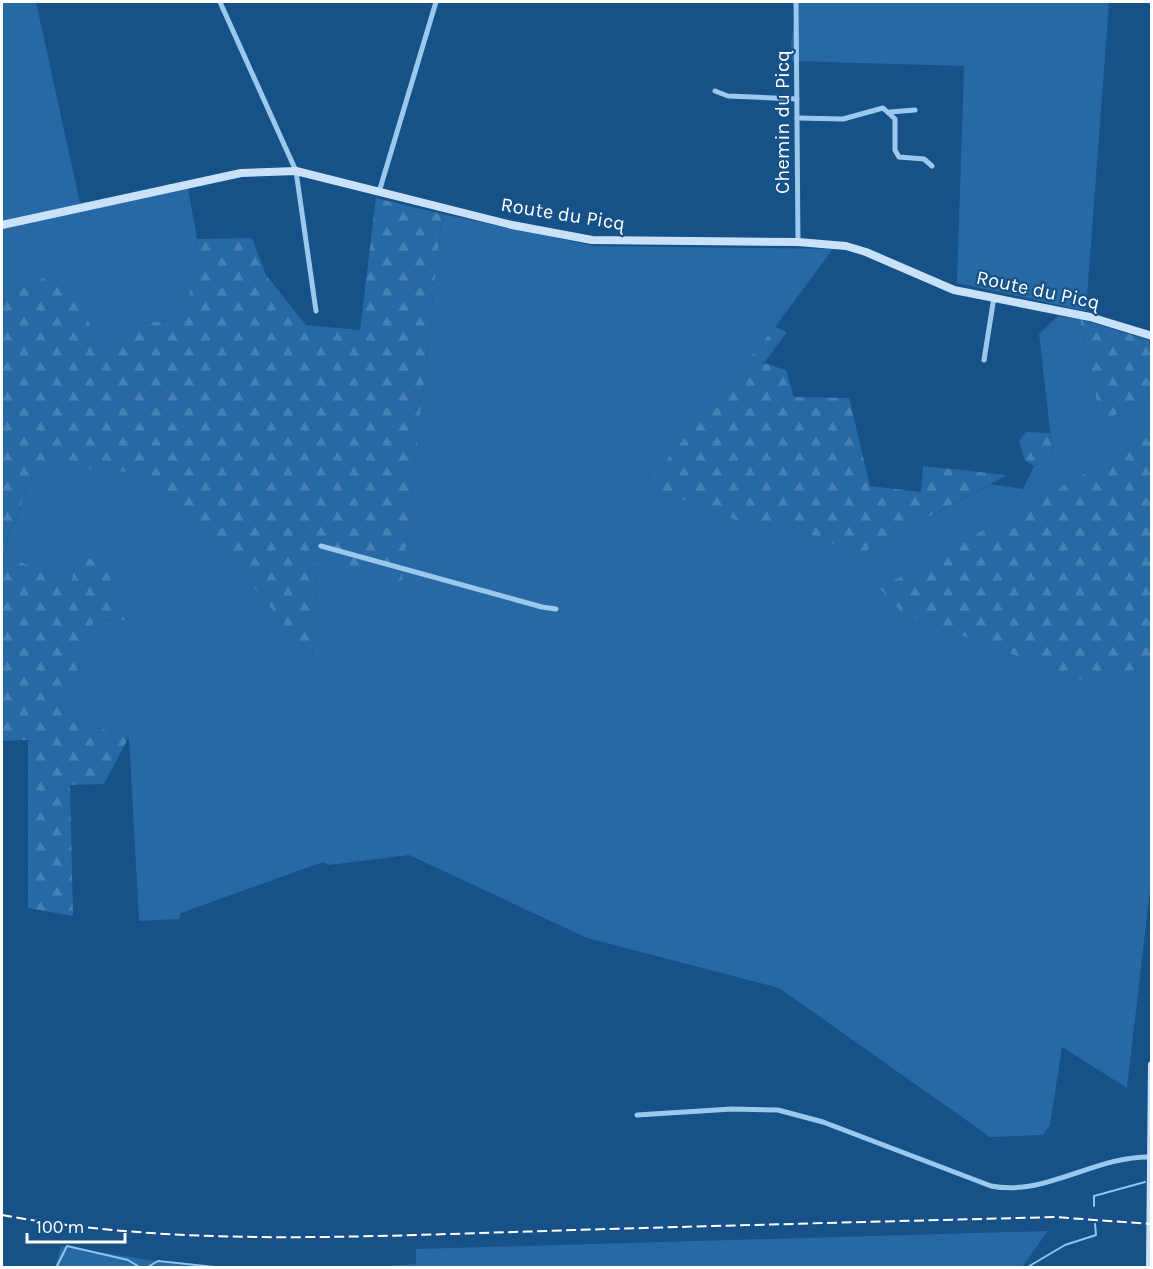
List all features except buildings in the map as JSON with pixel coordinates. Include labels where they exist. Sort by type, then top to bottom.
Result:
[{"type":"street","points":[[220,2],[296,171],[316,311]]},
{"type":"street","points":[[379,192],[436,2]]},
{"type":"street","name":"Chemin du Picq","points":[[796,2],[798,242]]},
{"type":"street","points":[[715,92],[728,96],[797,99]]},
{"type":"street","points":[[797,118],[843,119],[883,108],[895,119],[896,150],[900,157],[924,159],[932,166]]},
{"type":"street","points":[[890,112],[915,110]]},
{"type":"street","name":"Route du Picq","points":[[2,225],[241,173],[296,171],[512,225],[592,240],[798,242],[846,246],[866,252],[954,290],[1089,317],[1152,336]]},
{"type":"street","points":[[984,360],[994,297]]},
{"type":"street","points":[[321,546],[556,609]]},
{"type":"street","points":[[1150,1268],[1152,1065]]},
{"type":"street","points":[[637,1115],[732,1109],[778,1110],[823,1122],[990,1186],[1008,1189],[1030,1186],[1130,1157],[1151,1157]]},
{"type":"green space","points":[[2,2],[36,2],[80,203],[188,188],[197,239],[186,317],[129,326],[105,354],[5,295],[2,306]]},
{"type":"green space","points":[[797,2],[1109,2],[1086,311],[957,283],[964,66],[792,61],[791,45]]},
{"type":"green space","points":[[376,198],[442,214],[402,582],[318,557],[312,658],[212,536],[128,472],[36,465],[2,554],[2,306],[5,295],[62,270],[105,354],[129,326],[186,317],[197,239],[252,238],[266,275],[306,325],[360,330]]},
{"type":"green space","points":[[442,214],[595,246],[833,249],[775,327],[641,493],[696,502],[773,537],[785,523],[858,555],[991,484],[1023,489],[1034,466],[1053,457],[1039,334],[1058,316],[1080,319],[1101,422],[1151,398],[1151,436],[881,588],[1130,672],[1151,660],[1151,881],[1127,1088],[1062,1047],[1050,1125],[1043,1135],[990,1137],[779,988],[587,938],[409,855],[329,865],[323,862],[181,913],[179,919],[139,921],[129,737],[62,717],[94,621],[126,620],[78,553],[71,584],[2,555],[36,465],[128,471],[212,536],[312,657],[318,557],[402,581]]},
{"type":"green space","points":[[1080,319],[1151,341],[1151,398],[1101,422]]},
{"type":"green space","points":[[775,327],[787,332],[764,363],[786,370],[794,397],[849,398],[870,486],[921,492],[923,466],[1007,475],[858,555],[785,523],[773,537],[696,502],[640,493]]},
{"type":"green space","points":[[1026,432],[1050,433],[1053,457],[1034,466],[1025,461],[1019,441]]},
{"type":"green space","points":[[1151,436],[1151,660],[1130,672],[1088,682],[903,614],[880,588]]},
{"type":"green space","points":[[78,552],[106,567],[126,620],[94,621],[62,717],[129,737],[104,784],[70,785],[73,916],[28,908],[28,740],[2,741],[2,554],[71,584]]},
{"type":"green space","points":[[1048,1231],[1022,1267],[365,1267],[416,1264],[416,1249]]},
{"type":"green space","points":[[61,1246],[193,1267],[55,1267]]},
{"type":"waterway","points":[[1094,1206],[1094,1196],[1145,1182]]},
{"type":"waterway","points":[[1026,1268],[1065,1245],[1096,1235],[1095,1224]]},
{"type":"waterway","points":[[56,1268],[67,1246],[128,1260],[141,1268]]},
{"type":"waterway","points":[[146,1268],[158,1261],[224,1268]]},
{"type":"railway","points":[[2,1215],[66,1225],[129,1231],[257,1237],[386,1236],[1054,1217],[1152,1224]]}]
